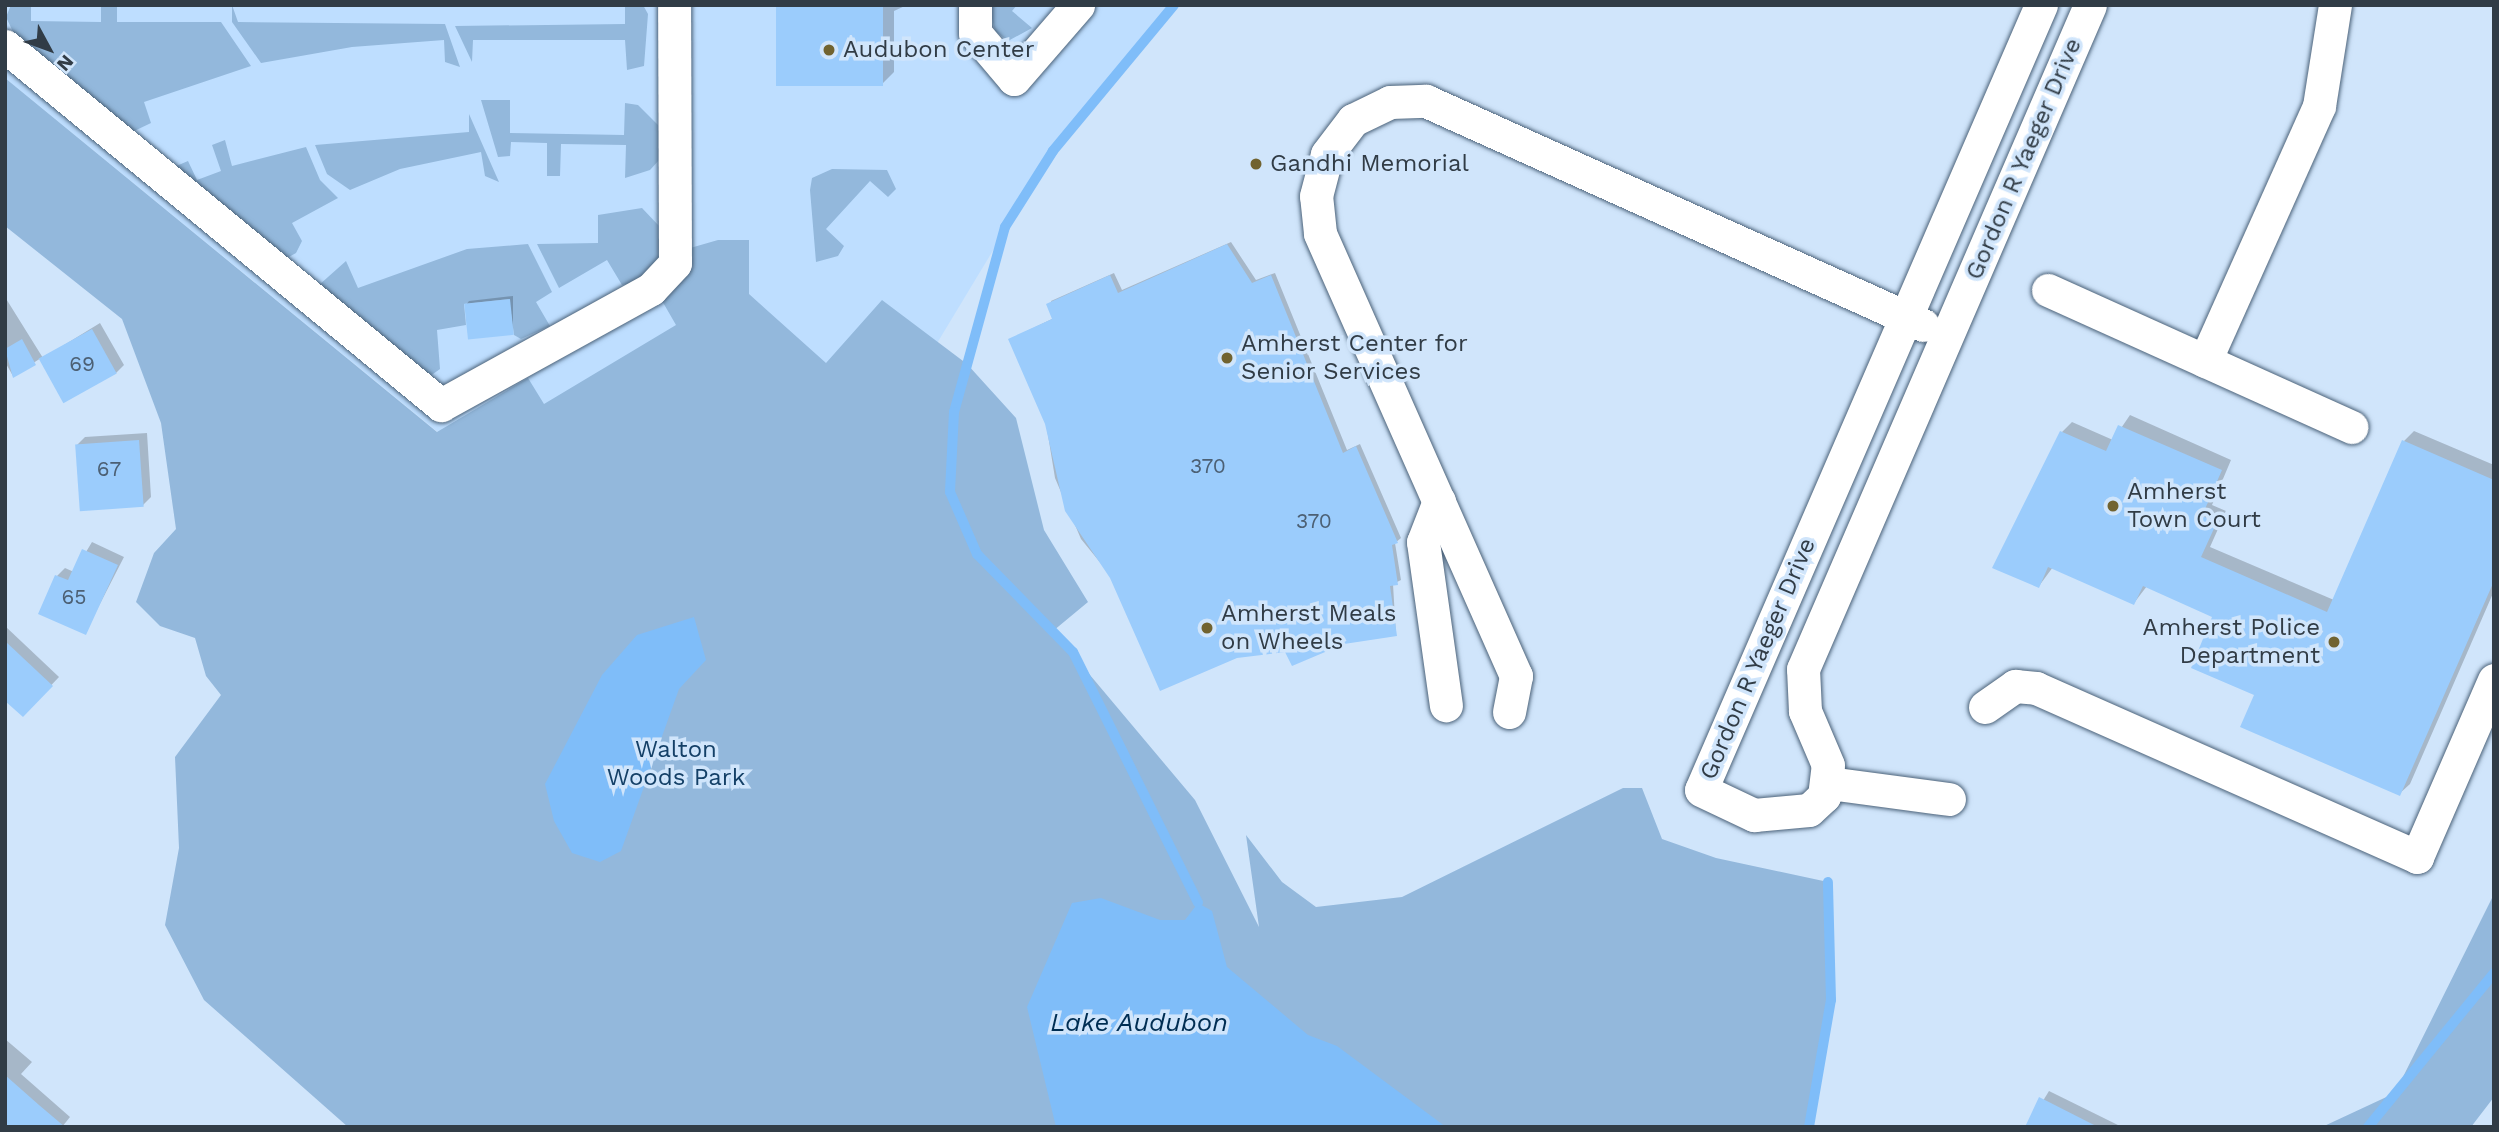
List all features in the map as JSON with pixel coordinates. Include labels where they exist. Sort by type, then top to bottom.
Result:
[{"type":"lane","points":[[5,46],[440,405],[651,289],[676,263],[674,5]]},
{"type":"lane","points":[[975,5],[975,33],[1014,79],[1078,5]]},
{"type":"lane","name":"Gordon R Yaeger Drive","points":[[2041,5],[1701,790],[1754,815],[1774,817],[1809,810],[1829,783],[1822,743],[1805,710],[1803,669],[1948,335],[2086,6]]},
{"type":"lane","points":[[2205,361],[2319,106],[2335,5]]},
{"type":"lane","points":[[1509,712],[1516,676],[1320,233],[1316,196],[1327,154],[1353,120],[1390,102],[1426,101],[1904,318],[1948,335]]},
{"type":"lane","points":[[2048,290],[2352,427]]},
{"type":"lane","points":[[1438,501],[1423,542],[1447,705]]},
{"type":"lane","points":[[1984,707],[2015,686],[2036,688],[2417,857],[2494,680]]},
{"type":"lane","points":[[1829,783],[1949,799]]},
{"type":"shaded area","points":[[5,5],[1174,5],[1053,151],[872,451],[461,451],[5,78]]},
{"type":"green space","points":[[11,5],[31,5],[31,21],[101,22],[101,5],[117,5],[117,22],[221,22],[251,66],[144,102],[151,123],[130,133],[15,36],[6,17]]},
{"type":"green space","points":[[232,5],[238,22],[445,24],[460,67],[445,62],[444,40],[352,47],[261,63],[232,22]]},
{"type":"green space","points":[[625,5],[643,5],[648,14],[644,66],[627,70],[625,40],[473,40],[472,62],[455,26],[625,24]]},
{"type":"green space","points":[[989,5],[1017,5],[1012,11],[1032,28],[1008,41],[995,31]]},
{"type":"green space","name":"Walton Woods Park","points":[[5,78],[437,432],[528,378],[544,404],[676,325],[661,299],[687,273],[622,285],[607,260],[559,288],[537,244],[598,243],[598,215],[642,208],[660,227],[659,257],[718,240],[749,240],[749,294],[826,363],[882,300],[967,364],[1016,418],[1044,530],[1088,602],[1053,631],[1195,800],[1259,927],[1246,835],[1282,882],[1316,907],[1402,897],[1623,788],[1642,788],[1662,839],[1716,858],[1828,882],[1831,1000],[1809,1127],[348,1127],[204,1000],[165,925],[179,848],[175,757],[221,695],[206,676],[195,638],[160,626],[136,602],[154,553],[176,529],[161,423],[122,319],[5,226]]},
{"type":"green space","points":[[481,100],[510,100],[510,133],[624,135],[625,103],[638,105],[659,126],[660,159],[650,170],[625,178],[626,145],[561,144],[560,176],[547,176],[547,143],[511,142],[510,156],[498,157]]},
{"type":"green space","points":[[469,114],[499,182],[485,176],[481,152],[400,169],[350,190],[327,174],[315,145],[469,132]]},
{"type":"green space","points":[[225,140],[232,166],[306,147],[320,180],[338,198],[292,223],[302,241],[296,253],[287,258],[174,167],[188,161],[197,180],[221,171],[212,145]]},
{"type":"green space","points":[[832,169],[887,170],[896,189],[888,197],[870,181],[826,229],[844,246],[838,256],[816,262],[810,190],[812,178]]},
{"type":"green space","points":[[528,244],[552,292],[536,302],[550,326],[521,339],[514,335],[509,299],[464,304],[466,325],[437,330],[440,369],[426,379],[319,285],[346,261],[358,288],[467,249]]},
{"type":"green space","points":[[2494,894],[2494,1097],[2471,1127],[2322,1127],[2395,1093]]},
{"type":"water","points":[[694,617],[706,660],[679,689],[621,851],[600,862],[572,853],[554,821],[545,784],[602,675],[637,635]]},
{"type":"water","name":"Lake Audubon","points":[[1101,898],[1160,920],[1185,920],[1198,903],[1212,911],[1227,967],[1308,1035],[1337,1046],[1446,1127],[1056,1127],[1027,1007],[1072,903]]},
{"type":"building","name":"Audubon Center","points":[[776,5],[883,5],[883,86],[776,86]]},
{"type":"building","points":[[1227,244],[1252,283],[1271,275],[1343,453],[1356,446],[1398,543],[1392,545],[1398,585],[1390,586],[1397,636],[1344,644],[1292,666],[1285,652],[1237,658],[1160,691],[1110,578],[1065,511],[1045,424],[1008,339],[1052,319],[1046,304],[1110,275],[1118,293]]},
{"type":"building","points":[[510,299],[514,335],[468,340],[464,304]]},
{"type":"building","points":[[92,329],[117,374],[63,403],[39,359]]},
{"type":"building","points":[[22,339],[36,365],[13,378],[5,349]]},
{"type":"building","name":"Amherst Police Department","points":[[2118,425],[2222,470],[2202,516],[2217,522],[2201,557],[2327,612],[2402,440],[2494,480],[2494,581],[2400,796],[2240,727],[2254,695],[2191,668],[2212,617],[2143,586],[2134,605],[2048,567],[2039,588],[1992,568],[2060,431],[2106,451]]},
{"type":"building","points":[[139,440],[144,507],[80,511],[75,444]]},
{"type":"building","points":[[82,549],[118,565],[86,635],[38,614],[55,575],[68,580]]},
{"type":"building","points":[[5,641],[53,686],[23,717],[5,701]]},
{"type":"building","points":[[5,1075],[39,1105],[65,1127],[5,1127]]},
{"type":"building","points":[[2039,1097],[2098,1127],[2025,1127]]},
{"type":"waterway","points":[[1174,5],[1053,151],[1005,227],[954,412],[950,492],[977,554],[1073,652],[1198,903]]},
{"type":"waterway","points":[[1809,1127],[1831,1000],[1828,882]]},
{"type":"waterway","points":[[2368,1127],[2494,973]]},
{"type":"place","name":"Audubon Center","points":[[829,50]]},
{"type":"place","name":"Gandhi Memorial","points":[[1256,164]]},
{"type":"place","name":"Amherst Center for Senior Services","points":[[1227,358]]},
{"type":"place","name":"Amherst Town Court","points":[[2113,506]]},
{"type":"place","name":"Amherst Meals on Wheels","points":[[1207,628]]},
{"type":"place","name":"Amherst Police Department","points":[[2334,642]]}]
